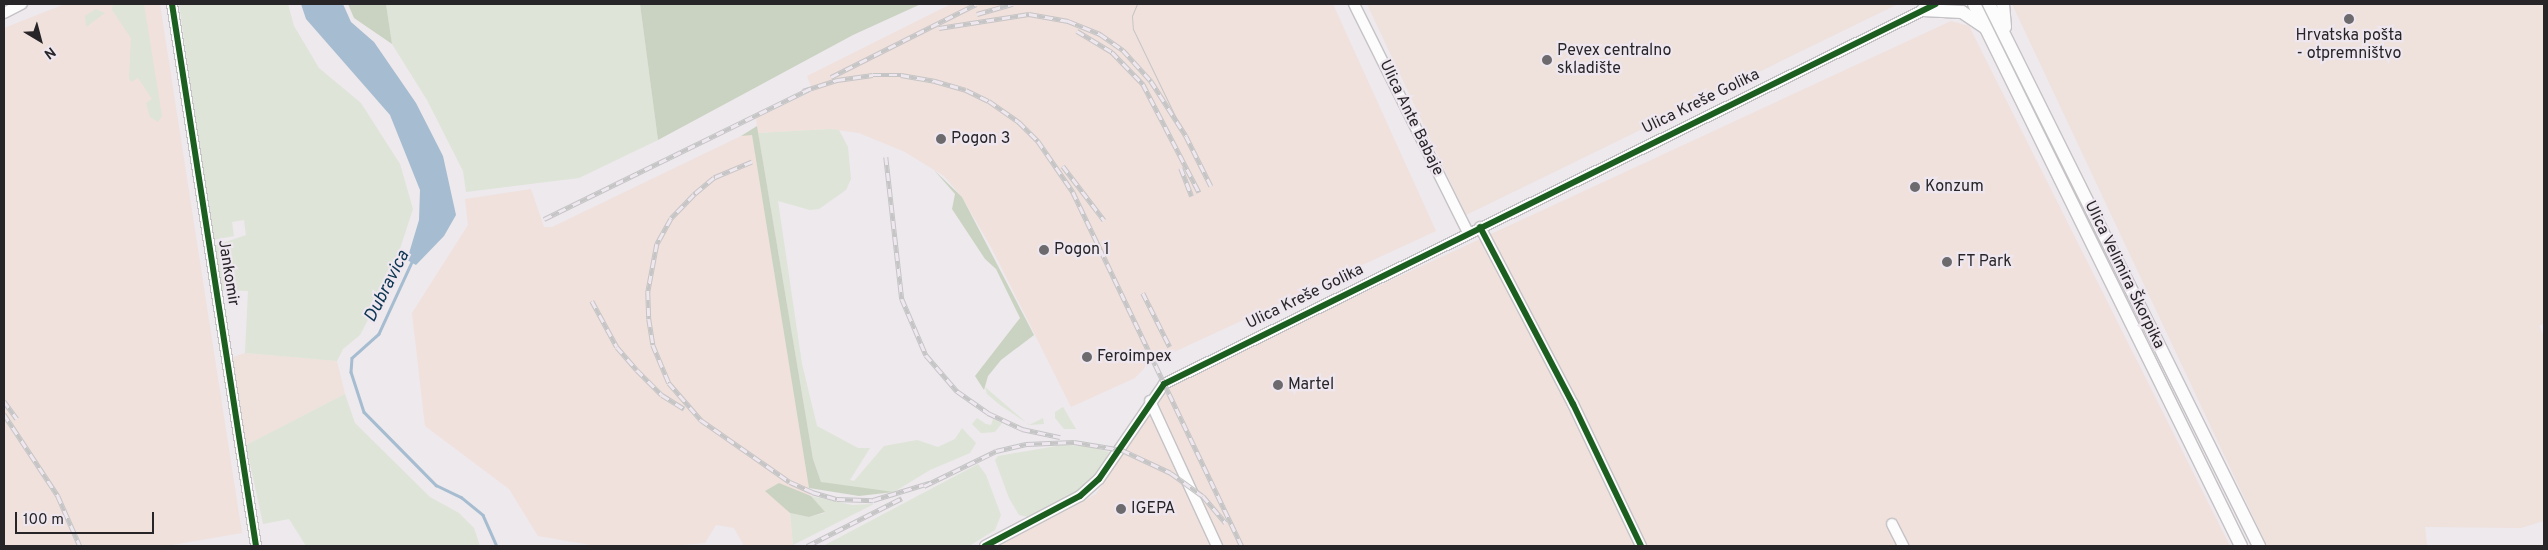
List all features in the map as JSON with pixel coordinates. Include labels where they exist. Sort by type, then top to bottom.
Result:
[{"type":"main road","name":"Ulica Velimira Škorpika","points":[[1974,4],[2241,546]]},
{"type":"main road","name":"Ulica Velimira Škorpika","points":[[1989,4],[2259,546]]},
{"type":"main road","points":[[2003,4],[2007,42]]},
{"type":"main road","points":[[1927,7],[1962,12],[1988,31]]},
{"type":"street","points":[[4,13],[22,4]]},
{"type":"street","name":"Jankomir","points":[[172,4],[256,546]]},
{"type":"street","name":"Ulica Ante Babaje","points":[[1354,4],[1468,233]]},
{"type":"street","name":"Ulica Kreše Golika","points":[[984,546],[1080,496],[1100,480],[1122,450],[1150,401],[1164,384],[1195,366],[1936,4]]},
{"type":"street","points":[[1480,227],[1573,404],[1641,546]]},
{"type":"street","points":[[1150,401],[1217,546]]},
{"type":"street","points":[[1892,524],[1903,546]]},
{"type":"shaded area","points":[[65,4],[160,4],[242,533],[166,546],[4,546],[4,28]]},
{"type":"shaded area","points":[[113,4],[144,4],[162,116],[158,122],[150,117],[146,103],[152,99],[138,78],[131,82],[129,78],[131,38],[112,10]]},
{"type":"shaded area","points":[[179,4],[288,4],[294,26],[319,68],[361,103],[400,164],[413,209],[391,276],[360,335],[343,349],[337,361],[245,353],[248,291],[220,290],[214,246],[246,235],[244,220],[232,222],[234,236],[213,240]]},
{"type":"shaded area","points":[[386,4],[640,4],[658,140],[579,178],[466,192],[463,171],[427,100],[392,44]]},
{"type":"shaded area","points":[[951,4],[1333,4],[1436,231],[1148,364],[1135,378],[1071,407],[992,249],[962,197],[944,176],[905,152],[859,133],[830,129],[758,133],[756,118],[813,91],[807,76]]},
{"type":"shaded area","points":[[1367,4],[1898,4],[1466,215]]},
{"type":"shaded area","points":[[2012,4],[2544,4],[2544,323],[2539,326],[2544,336],[2544,521],[2521,528],[2425,527],[2427,546],[2267,546]]},
{"type":"shaded area","points":[[96,9],[105,13],[86,27],[85,16]]},
{"type":"shaded area","points":[[1951,21],[1969,26],[2230,546],[998,546],[1096,494],[1169,383]]},
{"type":"shaded area","points":[[839,130],[848,147],[851,179],[846,190],[819,209],[810,210],[778,201],[802,364],[817,426],[858,448],[870,448],[850,480],[854,481],[884,446],[917,440],[938,447],[955,439],[962,428],[976,443],[970,453],[930,470],[894,492],[829,485],[821,482],[813,459],[758,133]]},
{"type":"shaded area","points":[[752,134],[811,499],[789,505],[793,546],[744,546],[734,528],[716,525],[705,543],[670,546],[596,546],[538,536],[509,489],[425,426],[412,313],[468,225],[465,199],[531,189],[544,227],[552,227],[741,136]]},
{"type":"shaded area","points":[[245,353],[337,361],[345,394],[246,445],[231,358]]},
{"type":"shaded area","points":[[985,387],[1026,422],[987,394]]},
{"type":"shaded area","points":[[345,394],[355,423],[430,497],[459,513],[474,528],[480,546],[306,546],[289,519],[263,524],[246,445]]},
{"type":"shaded area","points":[[1063,407],[1076,429],[1064,429],[1055,418],[1055,412]]},
{"type":"shaded area","points":[[977,418],[991,425],[993,419],[1002,423],[995,432],[981,433],[972,424]]},
{"type":"shaded area","points":[[1043,418],[1044,424],[1030,425]]},
{"type":"shaded area","points":[[1062,445],[1089,446],[1109,452],[1098,475],[1080,490],[1028,517],[1019,515],[1009,498],[995,460],[998,456]]},
{"type":"shaded area","points":[[978,464],[986,475],[1001,515],[995,530],[969,546],[823,546]]},
{"type":"shaded area","points":[[811,496],[852,505],[874,504],[793,545],[790,513],[809,517],[825,513]]},
{"type":"green space","points":[[348,4],[386,4],[392,44],[354,18]]},
{"type":"green space","points":[[640,4],[921,4],[853,35],[658,140]]},
{"type":"green space","points":[[757,126],[813,459],[821,482],[894,492],[859,496],[809,488],[752,135],[741,136]]},
{"type":"green space","points":[[934,170],[962,197],[1034,335],[1001,360],[988,376],[984,390],[975,376],[1020,318],[996,269],[985,259],[952,209],[955,194]]},
{"type":"green space","points":[[779,483],[811,496],[825,512],[809,517],[790,513],[765,491]]},
{"type":"water","points":[[301,4],[343,4],[351,22],[374,42],[416,103],[443,156],[456,215],[444,236],[416,265],[407,260],[419,220],[420,190],[390,115],[306,19]]},
{"type":"waterway","name":"Dubravica","points":[[413,260],[379,334],[352,358],[351,372],[364,412],[436,485],[461,497],[483,515],[497,546]]},
{"type":"tram line","points":[[1137,4],[1132,16],[1133,29],[1179,124]]},
{"type":"railway","points":[[831,77],[976,4]]},
{"type":"railway","points":[[977,14],[1013,4]]},
{"type":"railway","points":[[939,28],[1029,14],[1068,21],[1100,34],[1123,50],[1151,81],[1186,136],[1211,186]]},
{"type":"railway","points":[[1077,31],[1112,52],[1143,84],[1199,192]]},
{"type":"railway","points":[[803,91],[837,80],[873,75],[901,75],[935,81],[966,90],[989,101],[1019,122],[1038,141],[1073,192],[1242,546]]},
{"type":"railway","points":[[544,219],[809,89]]},
{"type":"railway","points":[[886,157],[902,299],[926,355],[957,391],[988,413],[1022,429],[1060,437]]},
{"type":"railway","points":[[752,162],[714,178],[694,195],[671,219],[657,244],[648,292],[649,319],[653,345],[669,383],[701,420],[790,482],[812,492],[837,499],[873,500],[929,483]]},
{"type":"railway","points":[[1063,166],[1104,220]]},
{"type":"railway","points":[[1181,168],[1192,196]]},
{"type":"railway","points":[[1143,293],[1170,347]]},
{"type":"railway","points":[[592,301],[617,347],[662,395],[684,409]]},
{"type":"railway","points":[[4,401],[17,419]]},
{"type":"railway","points":[[4,414],[58,496],[80,546]]},
{"type":"railway","points":[[924,486],[996,451],[1026,444],[1074,442],[1122,450],[1171,473],[1203,496],[1226,523]]},
{"type":"railway","points":[[807,546],[902,498]]},
{"type":"cycle path","points":[[172,4],[256,546]]},
{"type":"cycle path","points":[[985,546],[1080,496],[1099,479],[1164,384],[1936,4]]},
{"type":"cycle path","points":[[1480,227],[1573,404],[1641,546]]},
{"type":"place","name":"Hrvatska pošta - otpremništvo","points":[[2349,19]]},
{"type":"place","name":"Pevex centralno skladište","points":[[1547,60]]},
{"type":"place","name":"Pogon 3","points":[[941,139]]},
{"type":"place","name":"Konzum","points":[[1915,187]]},
{"type":"place","name":"Pogon 1","points":[[1044,250]]},
{"type":"place","name":"FT Park","points":[[1947,262]]},
{"type":"place","name":"Feroimpex","points":[[1087,357]]},
{"type":"place","name":"Martel","points":[[1278,385]]},
{"type":"place","name":"IGEPA","points":[[1121,509]]}]
